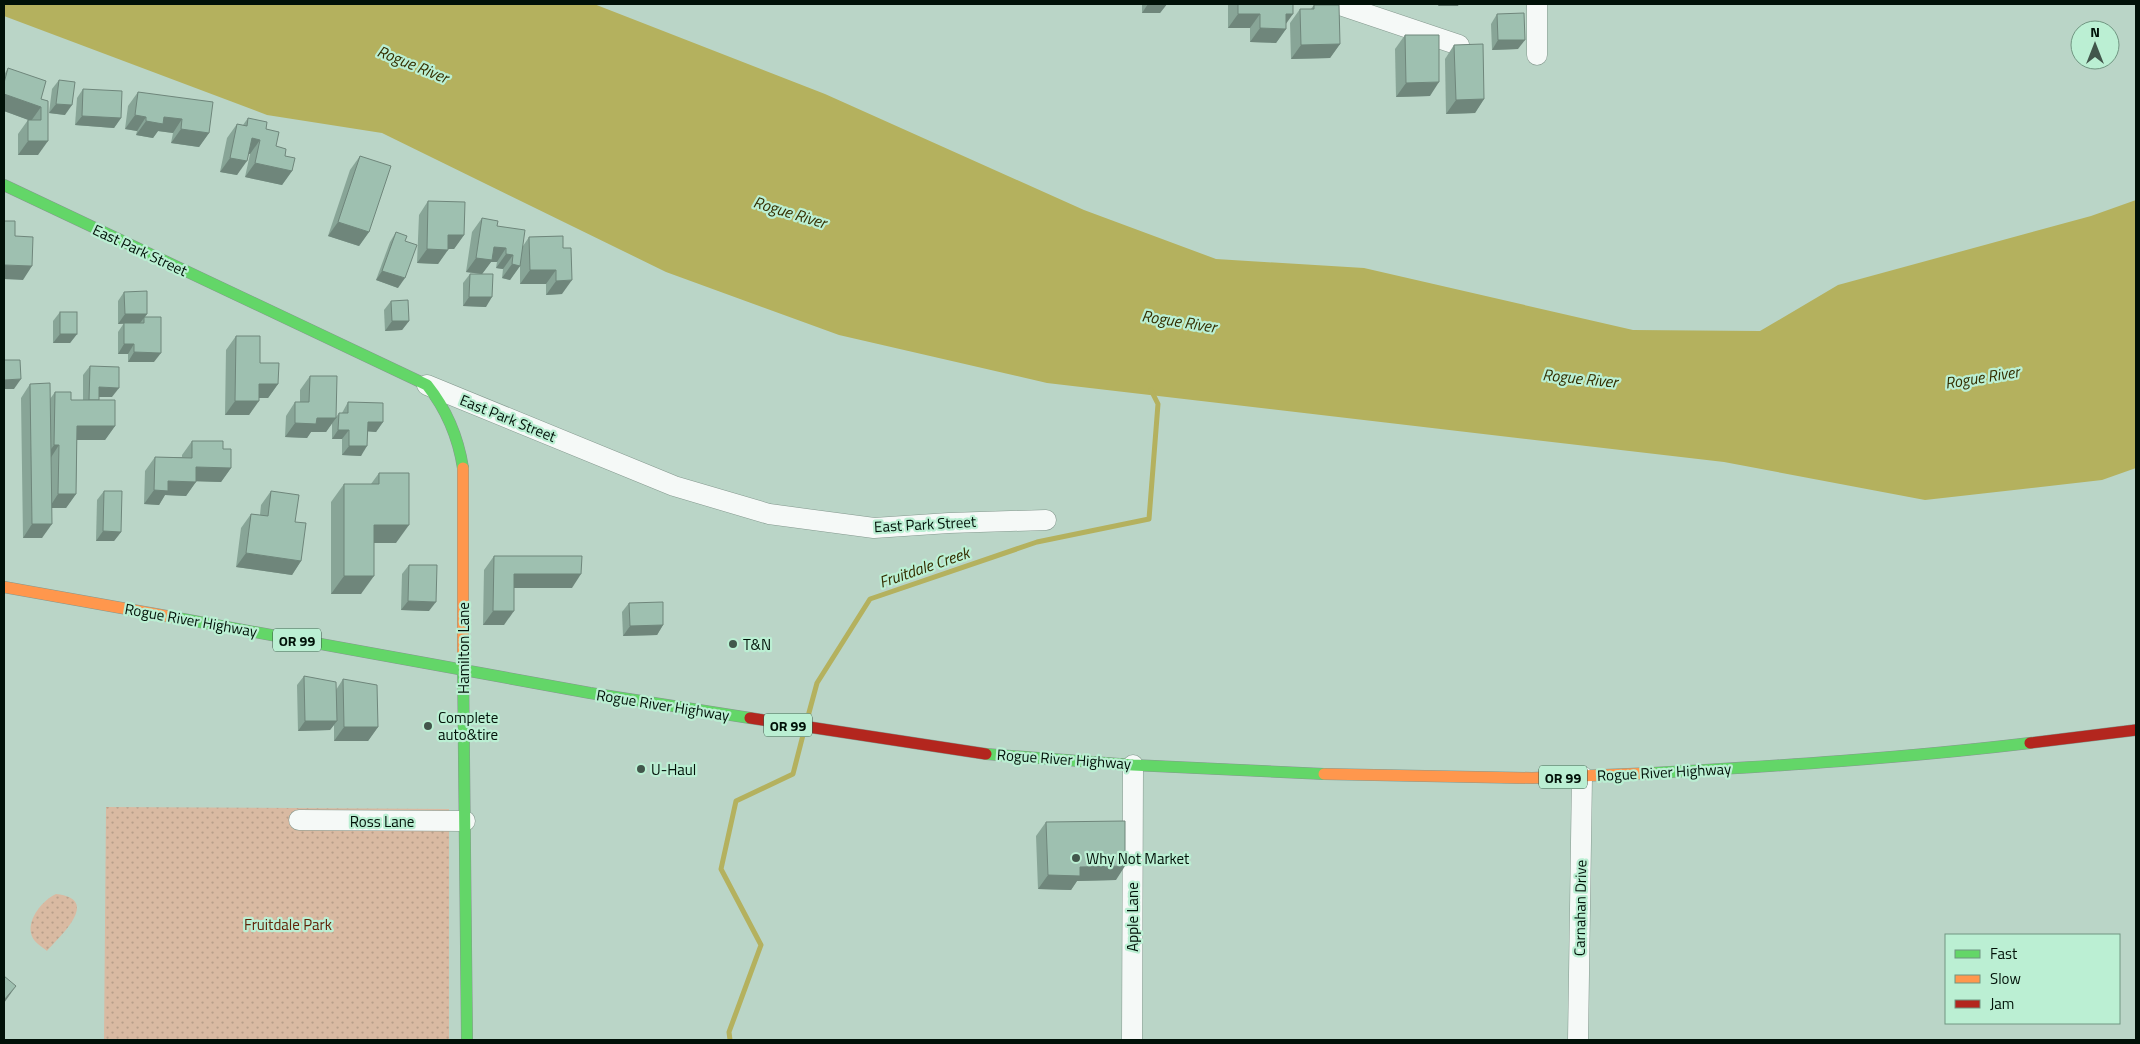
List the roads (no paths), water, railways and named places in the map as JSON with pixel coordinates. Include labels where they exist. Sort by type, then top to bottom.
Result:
[{"type":"main road","name":"East Park Street","points":[[4,185],[427,385]]},
{"type":"main road","name":"Hamilton Lane","points":[[427,385],[443,406],[460,448],[464,472],[463,670],[467,1040]]},
{"type":"main road","name":"Rogue River Highway","points":[[4,587],[674,707],[987,754],[1133,765],[1369,776],[1522,778],[1582,776],[1771,766],[1937,754],[2136,730]]},
{"type":"street","points":[[1338,4],[1459,44]]},
{"type":"street","points":[[1537,4],[1537,55]]},
{"type":"street","name":"East Park Street","points":[[427,385],[674,486],[769,514],[874,528],[1046,520]]},
{"type":"street","name":"Apple Lane","points":[[1132,1040],[1133,765]]},
{"type":"street","name":"Carnahan Drive","points":[[1578,1040],[1582,776]]},
{"type":"street","name":"Ross Lane","points":[[298,820],[465,821]]},
{"type":"water","name":"Rogue River","points":[[4,4],[594,4],[825,94],[1084,210],[1216,259],[1364,268],[1633,330],[1760,331],[1838,285],[2091,216],[2136,200],[2136,468],[2102,480],[1925,500],[1724,462],[1047,383],[839,335],[666,272],[382,133],[267,115],[4,16]]},
{"type":"waterway","name":"Fruitdale Creek","points":[[807,720],[817,683],[870,599],[1037,542],[1149,519],[1158,404],[1151,390]]},
{"type":"waterway","name":"Fruitdale Creek","points":[[730,1040],[729,1032],[761,945],[721,869],[736,801],[793,774],[803,735]]},
{"type":"place","name":"T&N","points":[[733,644]]},
{"type":"place","name":"Complete auto&tire","points":[[428,726]]},
{"type":"place","name":"U-Haul","points":[[641,769]]},
{"type":"place","name":"Why Not Market","points":[[1076,858]]},
{"type":"park label","name":"Fruitdale Park","points":[[288,924]]}]
